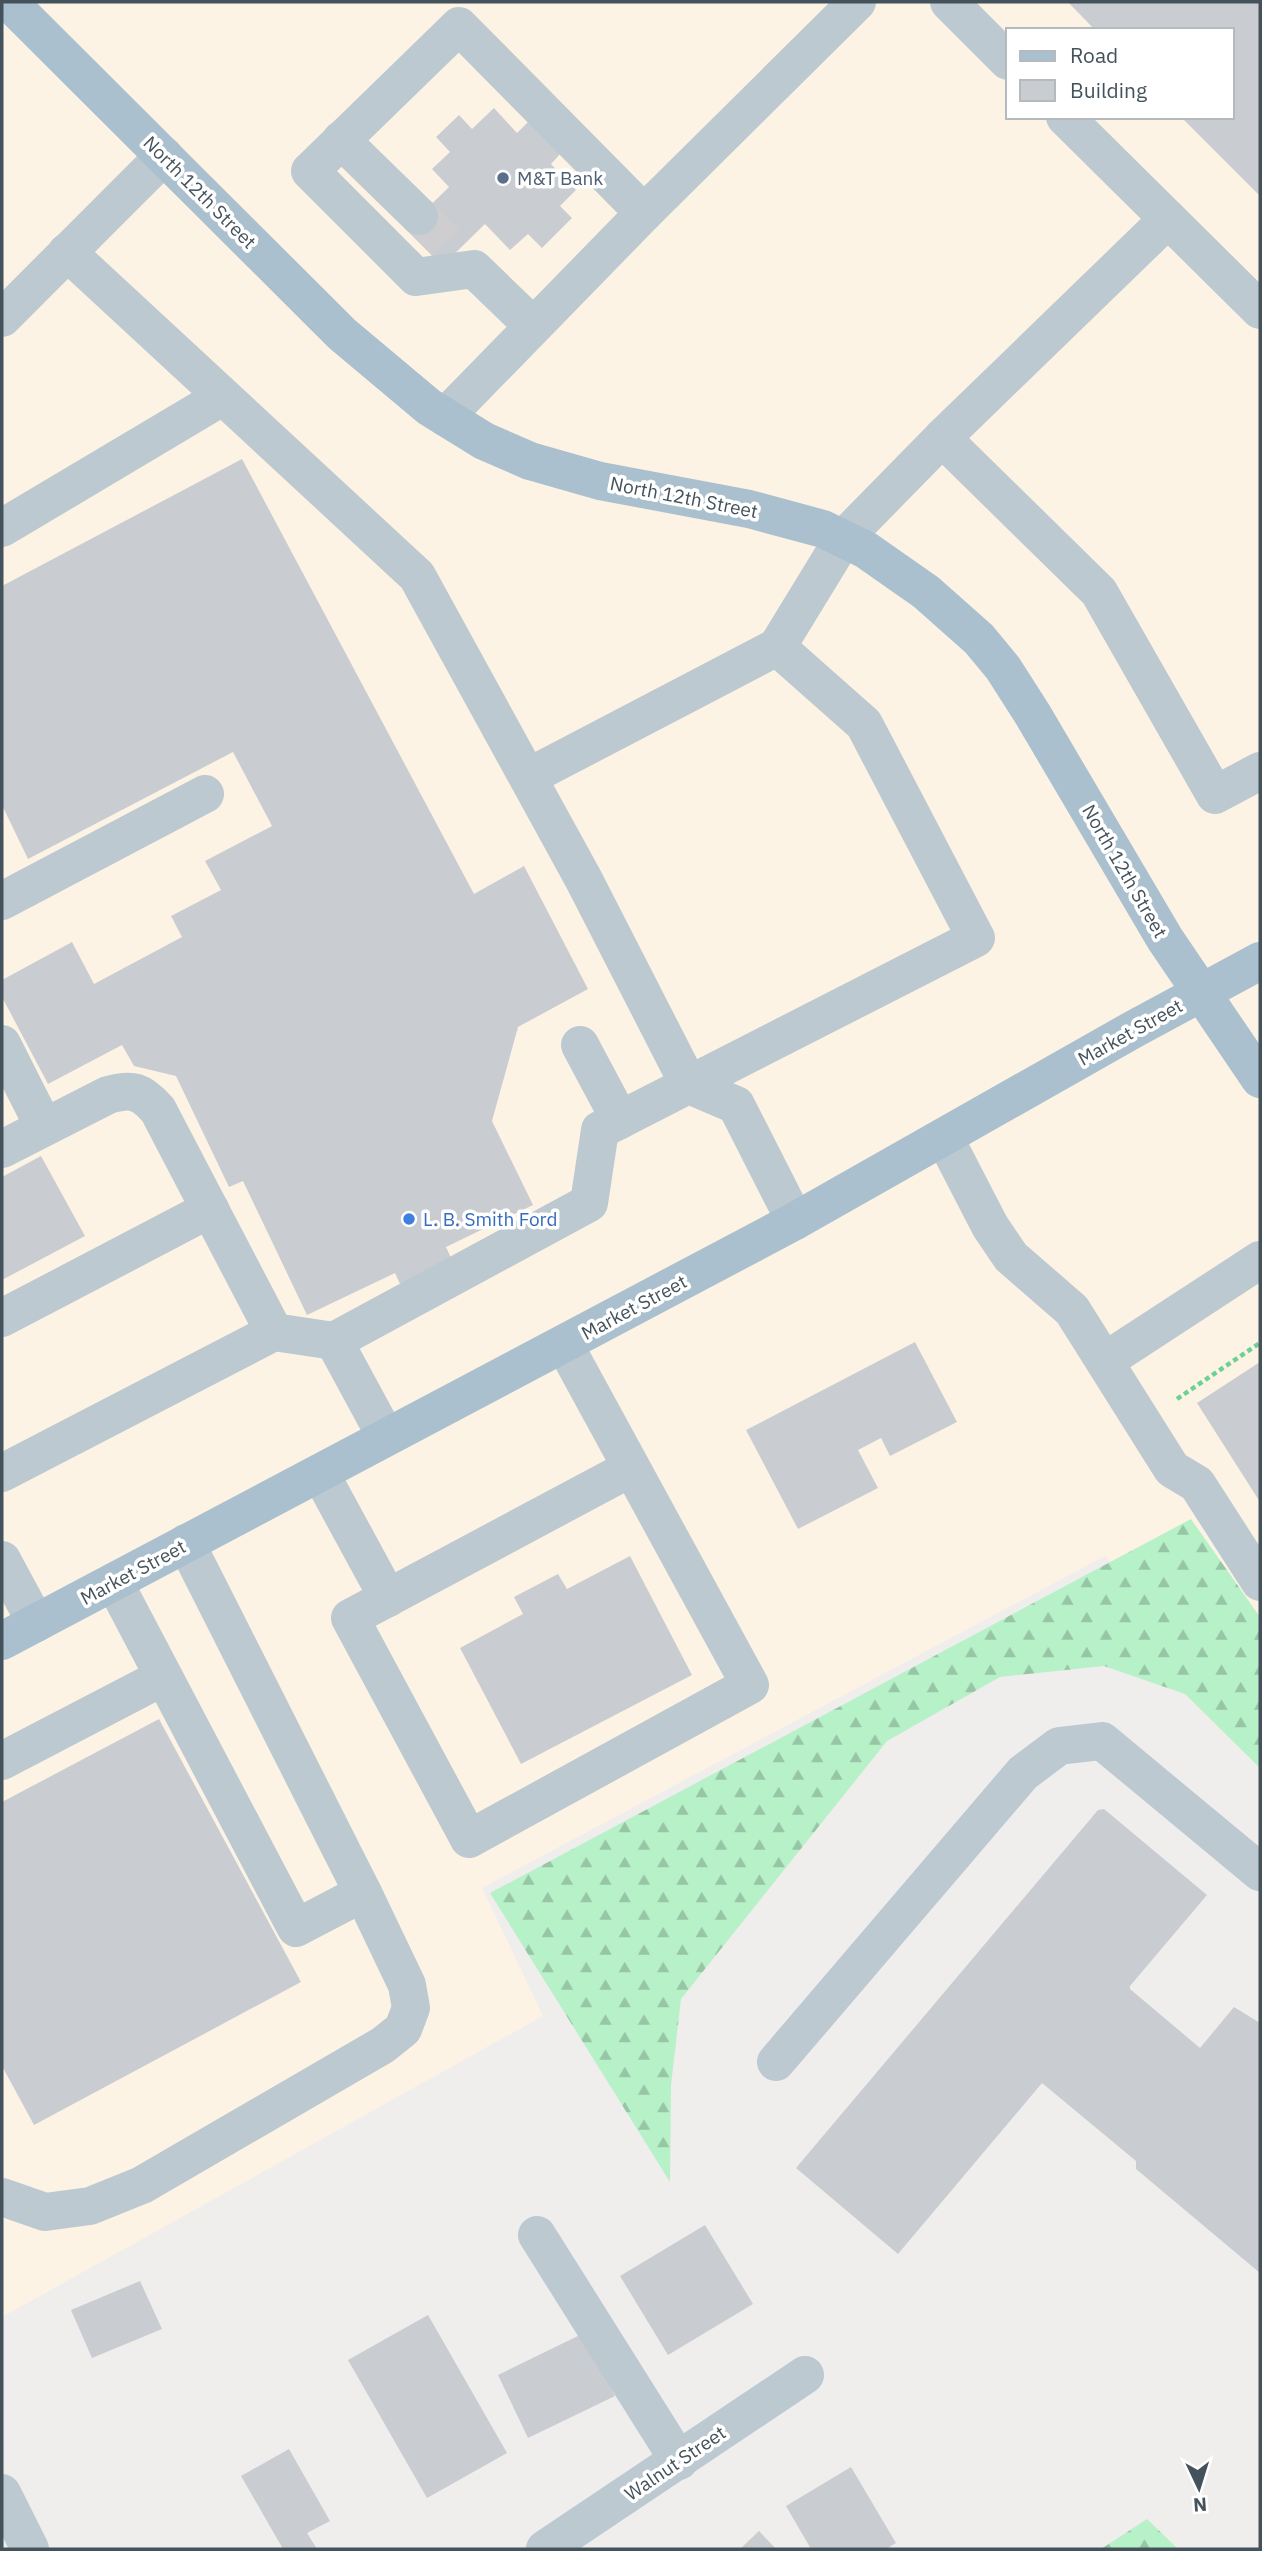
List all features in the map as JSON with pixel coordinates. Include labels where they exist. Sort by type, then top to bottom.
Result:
[{"type":"main road","name":"North 12th Street","points":[[9,2],[342,334],[429,407],[484,441],[530,461],[600,481],[749,509],[823,528],[866,550],[926,592],[979,639],[1003,668],[1047,737],[1165,939],[1260,1079]]},
{"type":"main road","name":"Market Street","points":[[2,1641],[795,1221],[1260,961]]},
{"type":"street","points":[[445,417],[644,213],[858,2]]},
{"type":"street","points":[[949,2],[1006,59]]},
{"type":"street","points":[[533,326],[465,260],[416,277],[310,171],[459,26],[644,213]]},
{"type":"street","points":[[1067,119],[1260,310]]},
{"type":"street","points":[[341,140],[419,216]]},
{"type":"street","points":[[2,318],[164,156]]},
{"type":"street","points":[[528,777],[778,647],[843,539],[942,438],[1168,219]]},
{"type":"street","points":[[67,252],[417,576],[528,777],[689,1085],[736,1105],[795,1221]]},
{"type":"street","points":[[2,528],[222,397]]},
{"type":"street","points":[[942,438],[1099,592],[1215,795],[1260,771]]},
{"type":"street","points":[[2,1473],[274,1332],[334,1341],[589,1203],[600,1130],[976,938],[864,724],[778,647]]},
{"type":"street","points":[[2,901],[205,794]]},
{"type":"street","points":[[2,1044],[44,1127]]},
{"type":"street","points":[[580,1045],[620,1120]]},
{"type":"street","points":[[2,1149],[108,1095],[127,1090],[145,1096],[158,1110],[274,1332]]},
{"type":"street","points":[[944,1137],[990,1226],[1011,1257],[1072,1310],[1172,1469],[1197,1483],[1260,1582]]},
{"type":"street","points":[[2,1318],[210,1209]]},
{"type":"street","points":[[1105,1362],[1260,1260]]},
{"type":"street","points":[[334,1341],[386,1437]]},
{"type":"street","points":[[564,1344],[750,1685],[469,1839],[350,1619],[631,1468]]},
{"type":"street","points":[[1172,1469],[1199,1462],[1219,1473],[1260,1534]]},
{"type":"street","points":[[320,1473],[388,1598]]},
{"type":"street","points":[[2,2197],[45,2212],[90,2206],[111,2198],[154,2178],[383,2045],[403,2029],[411,2008],[407,1985],[363,1893],[186,1543]]},
{"type":"street","points":[[2,1560],[36,1623]]},
{"type":"street","points":[[114,1582],[296,1928],[363,1893]]},
{"type":"street","points":[[2,1761],[163,1677]]},
{"type":"street","points":[[776,2062],[1023,1773],[1059,1746],[1102,1741],[1260,1872]]},
{"type":"street","points":[[537,2235],[679,2461]]},
{"type":"street","name":"Walnut Street","points":[[545,2549],[805,2375]]},
{"type":"street","points":[[2,2493],[30,2549]]},
{"type":"path","points":[[1181,1409],[1175,1401],[1260,1343]]},
{"type":"shaded area","points":[[2,2],[1260,2],[1260,1711],[1105,1556],[482,1888],[543,2016],[2,2317]]},
{"type":"green space","points":[[1191,1519],[1260,1617],[1260,1768],[1185,1694],[1104,1666],[1000,1677],[887,1741],[681,1999],[671,2085],[670,2182],[490,1893]]},
{"type":"green space","points":[[1147,2519],[1178,2549],[1101,2549]]},
{"type":"building","points":[[1068,2],[1260,2],[1260,196],[1183,119],[1234,119],[1234,28],[1093,28]]},
{"type":"building","name":"M&T Bank","points":[[494,108],[517,133],[530,120],[561,153],[551,164],[576,190],[560,206],[572,218],[542,248],[528,234],[510,250],[485,224],[442,266],[406,229],[449,187],[432,169],[450,152],[436,137],[459,115],[472,129]]},
{"type":"building","points":[[242,459],[474,894],[524,866],[588,989],[518,1027],[492,1121],[533,1205],[446,1247],[452,1260],[400,1284],[395,1273],[307,1315],[243,1181],[229,1187],[176,1076],[134,1066],[122,1045],[48,1084],[2,997],[2,980],[72,942],[94,984],[182,937],[171,916],[221,890],[205,861],[272,826],[233,752],[28,859],[2,805],[2,586]]},
{"type":"building","points":[[41,1156],[85,1236],[2,1280],[2,1177]]},
{"type":"building","points":[[915,1342],[957,1422],[890,1456],[881,1438],[858,1450],[878,1488],[798,1529],[746,1430]]},
{"type":"building","points":[[1260,1362],[1260,1502],[1197,1403]]},
{"type":"building","points":[[630,1556],[692,1675],[521,1764],[460,1648],[523,1614],[514,1597],[558,1574],[567,1589]]},
{"type":"building","points":[[159,1719],[301,1982],[34,2125],[2,2066],[2,1802]]},
{"type":"building","points":[[1104,1809],[1207,1895],[1130,1989],[1200,2048],[1234,2007],[1260,2023],[1260,2273],[1136,2169],[1136,2161],[1042,2083],[898,2254],[796,2168],[1098,1810]]},
{"type":"building","points":[[705,2225],[753,2304],[668,2355],[620,2276]]},
{"type":"building","points":[[140,2281],[162,2329],[92,2358],[71,2310]]},
{"type":"building","points":[[428,2315],[507,2453],[427,2498],[348,2360]]},
{"type":"building","points":[[584,2333],[615,2396],[528,2438],[498,2375]]},
{"type":"building","points":[[289,2449],[330,2521],[307,2533],[317,2549],[283,2549],[241,2476]]},
{"type":"building","points":[[851,2467],[896,2543],[886,2549],[811,2549],[786,2506]]},
{"type":"building","points":[[759,2531],[776,2549],[740,2549]]},
{"type":"tunnel","points":[[419,216],[456,252]]},
{"type":"place","name":"M&T Bank","points":[[503,178]]},
{"type":"place","name":"L. B. Smith Ford","points":[[409,1219]]}]
